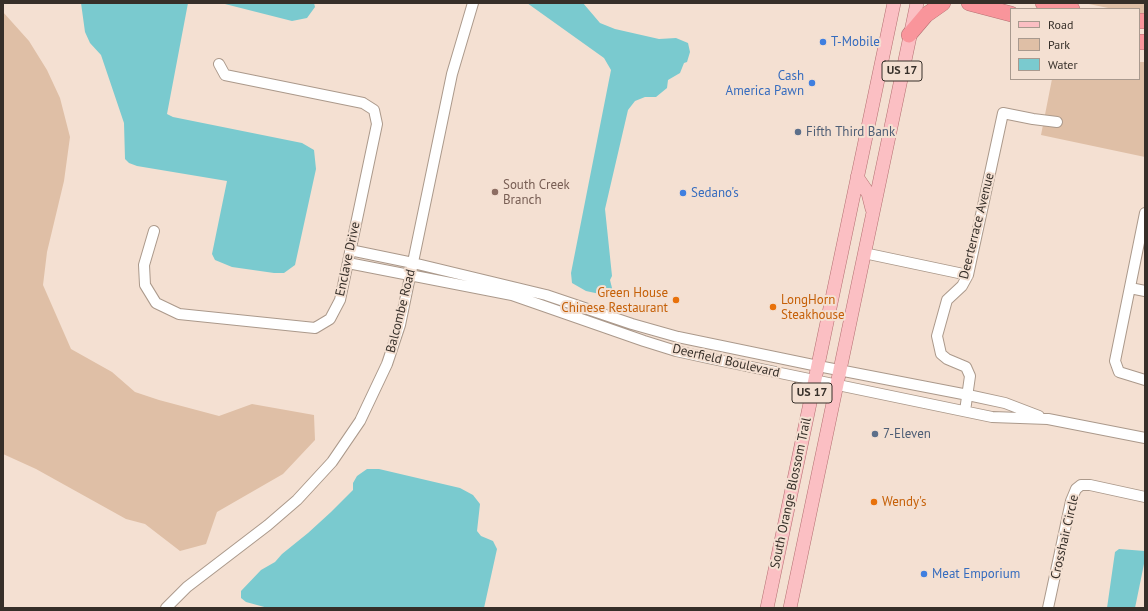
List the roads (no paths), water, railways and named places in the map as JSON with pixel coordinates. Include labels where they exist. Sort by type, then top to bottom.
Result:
[{"type":"highway","points":[[909,35],[926,15],[943,3]]},
{"type":"highway","points":[[969,3],[1010,14]]},
{"type":"main road","name":"South Orange Blossom Trail","points":[[767,608],[894,3]]},
{"type":"main road","name":"South Orange Blossom Trail","points":[[790,608],[909,35],[917,3]]},
{"type":"main road","points":[[857,177],[868,193],[873,213]]},
{"type":"street","name":"Balcombe Road","points":[[166,608],[187,587],[268,525],[297,500],[332,462],[360,421],[387,364],[400,324],[452,74],[473,3]]},
{"type":"street","name":"Enclave Drive","points":[[154,231],[144,265],[145,285],[156,303],[179,314],[315,328],[330,319],[340,300],[377,124],[374,110],[363,103],[225,75],[219,64]]},
{"type":"street","name":"Deerterrace Avenue","points":[[965,411],[970,376],[966,367],[947,359],[941,354],[937,336],[947,300],[962,286],[968,275],[1003,113],[1057,122]]},
{"type":"street","points":[[1145,213],[1115,361],[1119,372],[1145,380]]},
{"type":"street","name":"Deerfield Boulevard","points":[[350,250],[413,262],[546,295],[632,324],[678,337],[1005,403],[1048,419]]},
{"type":"street","points":[[864,253],[968,275]]},
{"type":"street","name":"Deerfield Boulevard","points":[[348,263],[512,295],[676,351],[992,417],[1048,419],[1145,438]]},
{"type":"street","points":[[1130,288],[1145,291]]},
{"type":"street","points":[[676,351],[678,337]]},
{"type":"street","name":"Crosshair Circle","points":[[1048,608],[1071,501],[1076,489],[1081,485],[1090,485],[1145,496]]},
{"type":"water","points":[[81,3],[188,3],[167,114],[173,117],[302,143],[314,150],[316,169],[295,265],[284,273],[274,273],[232,267],[215,260],[212,254],[227,181],[137,166],[129,163],[125,159],[124,123],[101,55],[90,43],[85,32]]},
{"type":"water","points":[[221,3],[314,3],[315,7],[307,18],[292,21]]},
{"type":"water","points":[[527,3],[583,3],[600,23],[615,29],[659,39],[676,38],[688,43],[690,52],[687,62],[684,63],[680,73],[668,80],[667,88],[656,97],[645,97],[635,101],[628,110],[605,209],[612,276],[610,280],[613,292],[609,296],[586,291],[572,283],[571,273],[611,70],[604,58]]},
{"type":"water","points":[[367,469],[379,469],[460,488],[473,495],[480,504],[477,531],[481,536],[493,541],[497,549],[484,608],[268,608],[246,602],[241,598],[241,591],[261,570],[275,562],[282,554],[331,512],[353,490],[353,483],[357,476]]},
{"type":"water","points":[[1119,549],[1145,551],[1145,559],[1135,608],[1107,608],[1115,552]]},
{"type":"place","name":"T-Mobile","points":[[823,42]]},
{"type":"place","name":"Cash America Pawn","points":[[812,83]]},
{"type":"place","name":"Fifth Third Bank","points":[[798,132]]},
{"type":"place","name":"South Creek Branch","points":[[495,192]]},
{"type":"place","name":"Sedano's","points":[[683,193]]},
{"type":"place","name":"Green House Chinese Restaurant","points":[[676,300]]},
{"type":"place","name":"LongHorn Steakhouse","points":[[773,307]]},
{"type":"place","name":"7-Eleven","points":[[875,434]]},
{"type":"place","name":"Wendy's","points":[[874,502]]},
{"type":"place","name":"Meat Emporium","points":[[924,574]]}]
